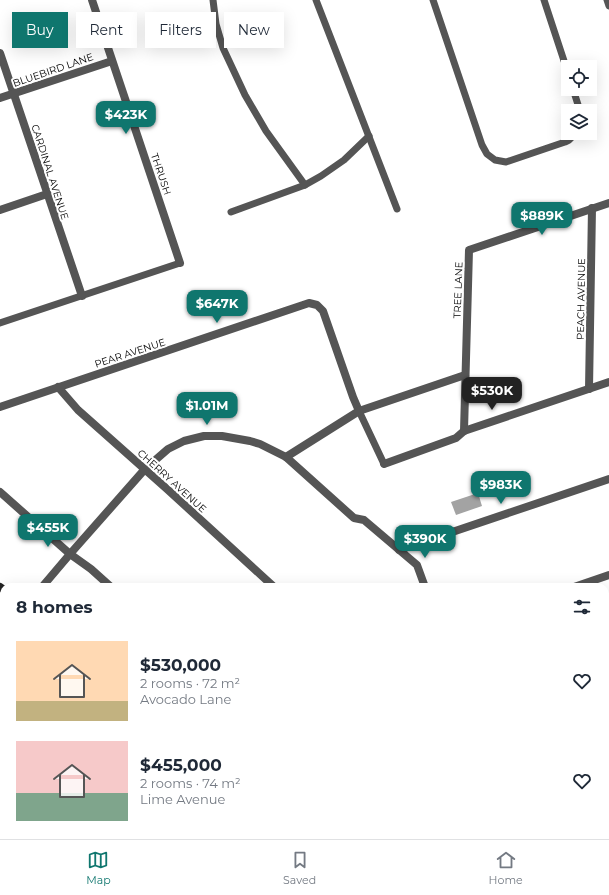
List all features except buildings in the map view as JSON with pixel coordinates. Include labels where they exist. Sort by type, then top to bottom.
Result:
[{"type":"street","name":"THRUSH","points":[[92,0],[180,263]]},
{"type":"street","name":"CARDINAL AVENUE","points":[[0,53],[82,296]]},
{"type":"street","name":"BLUEBIRD LANE","points":[[0,98],[112,61]]},
{"type":"street","points":[[0,210],[47,194]]},
{"type":"street","name":"TREE LANE","points":[[464,431],[469,250],[609,202]]},
{"type":"street","name":"PEACH AVENUE","points":[[589,389],[592,208]]},
{"type":"street","name":"PEAR AVENUE","points":[[0,407],[309,304],[317,305],[323,311],[359,411]]},
{"type":"street","points":[[286,457],[359,411],[465,375]]},
{"type":"street","points":[[384,464],[456,438],[464,431],[609,382]]},
{"type":"street","name":"CHERRY AVENUE","points":[[58,388],[78,410],[270,583]]},
{"type":"street","points":[[45,583],[144,469],[168,449],[184,441],[204,436],[222,436],[260,444],[286,457],[354,518],[364,520],[417,565],[424,583]]},
{"type":"street","points":[[399,550],[609,479]]},
{"type":"street","points":[[0,492],[70,554],[106,583]]},
{"type":"street","points":[[586,583],[609,575]]},
{"type":"lane","points":[[213,0],[216,24],[223,48],[245,95],[266,131],[305,185]]},
{"type":"lane","points":[[316,0],[397,208]]},
{"type":"lane","points":[[433,0],[482,145],[487,154],[496,160],[506,162],[570,140]]},
{"type":"lane","points":[[544,0],[564,60]]},
{"type":"lane","points":[[607,0],[609,6]]},
{"type":"lane","points":[[231,212],[305,185],[344,160],[369,136]]},
{"type":"lane","points":[[0,323],[180,263]]},
{"type":"lane","points":[[359,411],[384,464]]},
{"type":"shaded area","points":[[478,493],[482,506],[456,515],[451,502]]}]
